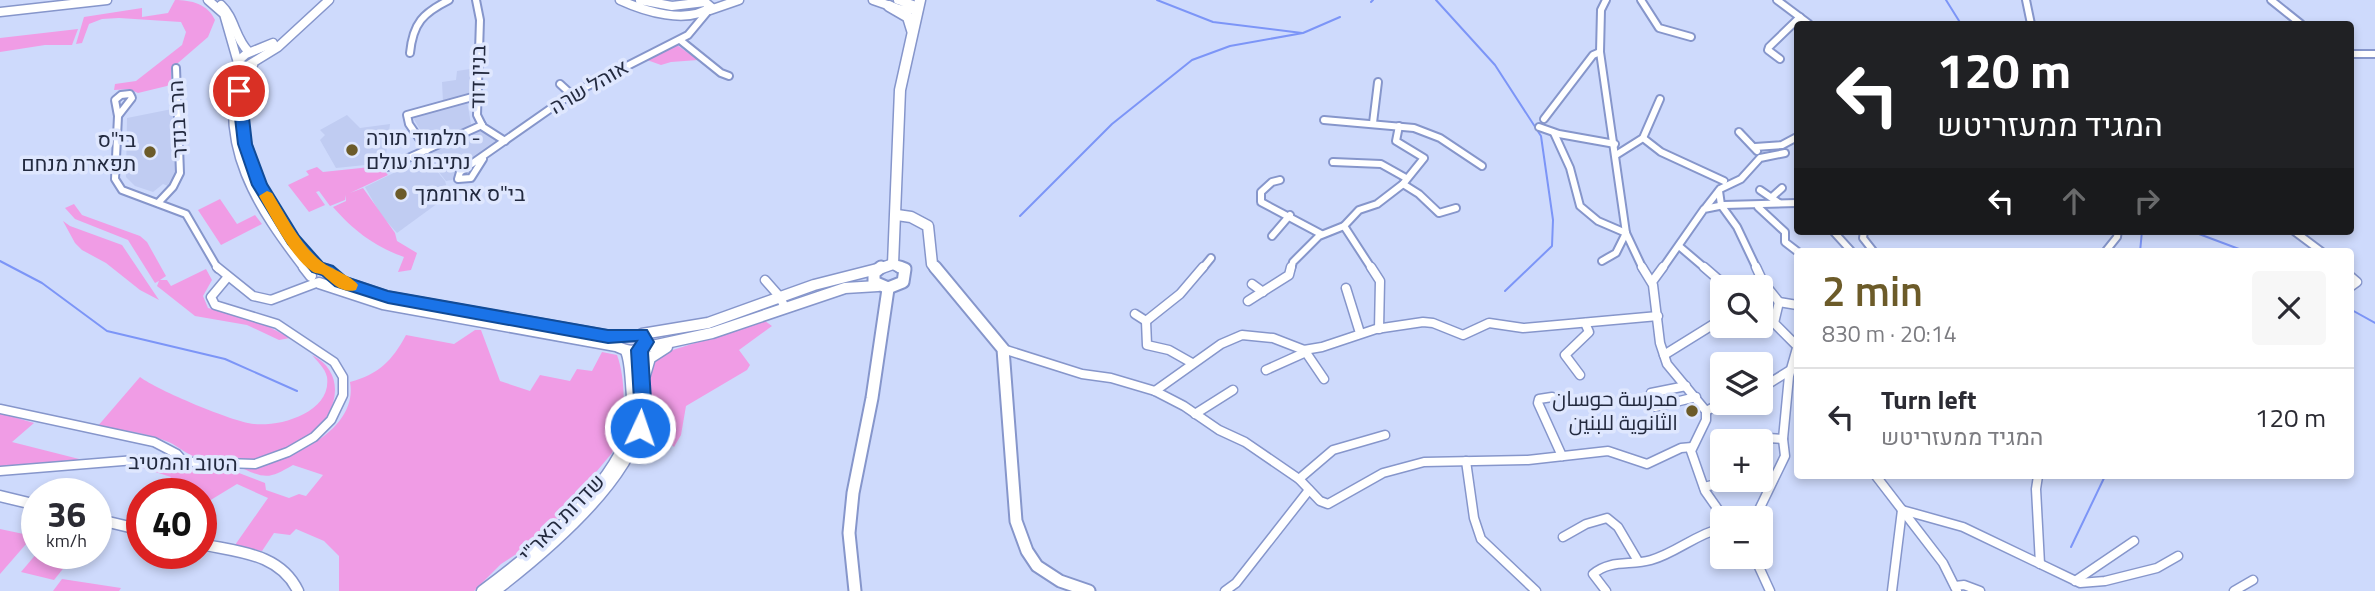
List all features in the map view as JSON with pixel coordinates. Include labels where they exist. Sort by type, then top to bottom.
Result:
[{"type":"main road","points":[[893,264],[900,89],[906,51],[919,5]]},
{"type":"main road","points":[[889,6],[908,17],[912,31]]},
{"type":"main road","points":[[897,215],[921,221],[928,226],[932,264],[1003,349],[1016,521],[1027,551],[1037,566],[1060,581],[1089,591]]},
{"type":"main road","points":[[893,264],[905,270],[905,278],[898,286],[883,287],[873,278],[877,270],[893,264]]},
{"type":"main road","points":[[855,591],[849,533],[872,398],[883,287]]},
{"type":"street","points":[[0,12],[107,0]]},
{"type":"street","points":[[210,0],[230,12],[240,41],[251,52],[261,54],[257,62]]},
{"type":"street","points":[[210,0],[224,14],[238,63],[231,93],[240,162],[272,226],[314,280],[383,304],[616,346],[625,351],[697,337]]},
{"type":"street","points":[[238,63],[251,52],[265,48],[280,38],[321,0]]},
{"type":"street","points":[[330,0],[246,72],[239,91],[249,159],[260,185],[293,240],[318,268],[340,281],[388,297],[608,337],[670,332],[712,324],[830,280],[877,270]]},
{"type":"street","points":[[410,53],[411,30],[417,20],[449,0]]},
{"type":"street","name":"בנין דוד","points":[[476,0],[480,20],[477,115],[482,125],[505,141]]},
{"type":"street","points":[[620,0],[651,12],[696,10],[739,0]]},
{"type":"street","points":[[640,0],[696,10]]},
{"type":"street","points":[[708,8],[723,0]]},
{"type":"street","points":[[873,0],[889,6],[919,5]]},
{"type":"street","points":[[898,0],[919,5]]},
{"type":"street","points":[[1606,0],[1601,10],[1600,52],[1626,233],[1635,256],[1652,282],[1664,355],[1671,371],[1706,411],[1704,425],[1692,447],[1693,457],[1704,488],[1716,506]]},
{"type":"street","points":[[1642,0],[1659,27],[1691,37]]},
{"type":"street","points":[[1777,0],[1805,21]]},
{"type":"street","points":[[2026,0],[2030,21]]},
{"type":"street","points":[[2271,0],[2297,21]]},
{"type":"street","name":"אוהל שרה","points":[[483,159],[572,95],[624,65],[680,40],[701,25],[708,8]]},
{"type":"street","points":[[696,10],[701,25]]},
{"type":"street","points":[[1796,21],[1800,17]]},
{"type":"street","points":[[1780,58],[1768,50],[1769,47],[1794,23]]},
{"type":"street","points":[[680,40],[721,73],[729,76]]},
{"type":"street","points":[[1544,119],[1593,55],[1600,52]]},
{"type":"street","points":[[2354,54],[2375,54]]},
{"type":"street","points":[[238,63],[257,62]]},
{"type":"street","name":"הרב בנדר","points":[[158,203],[173,187],[180,173],[176,68]]},
{"type":"street","points":[[1373,123],[1378,82]]},
{"type":"street","points":[[560,84],[572,95]]},
{"type":"street","points":[[427,150],[410,124],[407,114],[476,96]]},
{"type":"street","points":[[1616,155],[1643,138],[1660,99]]},
{"type":"street","points":[[118,116],[127,102],[117,104],[116,182],[122,190],[181,211],[191,218],[226,279],[253,296],[267,300],[283,297],[314,280],[325,280],[327,271]]},
{"type":"street","points":[[1324,120],[1399,126],[1430,133],[1482,166]]},
{"type":"street","points":[[388,167],[482,125]]},
{"type":"street","points":[[1248,301],[1289,275],[1289,264],[1321,234],[1344,226],[1359,210],[1377,204],[1404,181],[1424,158],[1396,141],[1399,126]]},
{"type":"street","points":[[1539,127],[1554,133],[1615,144]]},
{"type":"street","points":[[1739,132],[1755,147],[1760,158]]},
{"type":"street","points":[[1554,133],[1571,171],[1576,200],[1582,209],[1606,225],[1626,233]]},
{"type":"street","points":[[1643,138],[1661,152],[1722,187]]},
{"type":"street","points":[[1755,147],[1782,145],[1794,138]]},
{"type":"street","points":[[1652,282],[1722,187],[1743,177],[1760,158],[1785,153]]},
{"type":"street","points":[[1333,162],[1381,164],[1404,181],[1439,214],[1456,208]]},
{"type":"street","points":[[1723,172],[1721,205],[1737,227],[1760,275]]},
{"type":"street","points":[[1280,180],[1267,185],[1259,198],[1263,203],[1290,215],[1321,234]]},
{"type":"street","points":[[1772,197],[1782,188]]},
{"type":"street","points":[[1760,190],[1779,203]]},
{"type":"street","points":[[1706,207],[1794,203]]},
{"type":"street","points":[[1758,206],[1766,217],[1785,232],[1785,242],[1794,249]]},
{"type":"street","points":[[1272,236],[1290,215]]},
{"type":"street","points":[[1344,226],[1380,281],[1379,329]]},
{"type":"street","points":[[1602,261],[1615,253],[1626,233]]},
{"type":"street","points":[[1837,235],[1849,248]]},
{"type":"street","points":[[1862,235],[1870,248]]},
{"type":"street","points":[[2299,235],[2317,248]]},
{"type":"street","points":[[1852,248],[1865,242]]},
{"type":"street","points":[[1679,246],[1713,275]]},
{"type":"street","points":[[1146,321],[1180,294],[1211,258]]},
{"type":"street","name":"הטוב והמטיב","points":[[1,472],[135,460],[255,464],[289,452],[314,437],[331,420],[344,394],[343,377],[329,357],[265,319],[215,305],[211,297],[226,279]]},
{"type":"street","points":[[765,280],[780,297],[785,308]]},
{"type":"street","points":[[1252,284],[1264,292]]},
{"type":"street","points":[[642,394],[646,364],[655,352],[833,292],[866,285],[883,287]]},
{"type":"street","points":[[1346,288],[1360,333]]},
{"type":"street","points":[[1773,294],[1779,302],[1794,304]]},
{"type":"street","points":[[1779,302],[1774,323],[1794,342]]},
{"type":"street","points":[[1135,314],[1146,321]]},
{"type":"street","points":[[1266,370],[1305,351],[1322,348],[1360,333],[1429,322],[1463,335],[1483,324],[1494,323],[1516,329],[1658,316]]},
{"type":"street","points":[[1146,321],[1147,345],[1170,350],[1192,363]]},
{"type":"street","points":[[1580,375],[1565,355],[1589,332],[1585,323]]},
{"type":"street","points":[[1664,355],[1710,326]]},
{"type":"street","name":"שדרות האר\"י","points":[[495,591],[553,543],[615,474],[636,439],[642,416],[641,349],[646,339],[642,334]]},
{"type":"street","points":[[625,351],[623,342],[631,335]]},
{"type":"street","points":[[1155,391],[1221,344],[1242,335],[1273,338],[1305,351],[1324,379]]},
{"type":"street","points":[[1003,349],[1082,374],[1111,378],[1155,391],[1219,430],[1245,442],[1298,479],[1324,503],[1332,504],[1375,477],[1395,469],[1424,463],[1528,460],[1608,451],[1647,464],[1681,448],[1692,447]]},
{"type":"street","name":"שדרות האר\"י","points":[[482,591],[547,539],[617,458],[628,438],[632,418],[630,369],[625,351]]},
{"type":"street","points":[[1773,382],[1794,371]]},
{"type":"street","points":[[1761,506],[1784,460],[1783,439],[1794,371]]},
{"type":"street","points":[[1651,393],[1686,386]]},
{"type":"street","points":[[1195,414],[1233,390]]},
{"type":"street","points":[[1552,397],[1539,399],[1538,403],[1562,456]]},
{"type":"street","points":[[1655,407],[1696,397]]},
{"type":"street","points":[[1706,411],[1710,409]]},
{"type":"street","points":[[0,410],[154,442],[177,454],[183,461]]},
{"type":"street","points":[[1298,479],[1333,450],[1385,435]]},
{"type":"street","points":[[1773,438],[1783,439]]},
{"type":"street","points":[[1466,461],[1474,518],[1481,539],[1536,591]]},
{"type":"street","points":[[1878,479],[1942,563],[1956,588],[1964,585],[1980,591]]},
{"type":"street","points":[[2038,479],[2040,564]]},
{"type":"street","points":[[1704,488],[1710,486]]},
{"type":"street","points":[[1225,591],[1236,583],[1309,490]]},
{"type":"street","points":[[0,496],[21,501]]},
{"type":"street","points":[[1902,510],[1963,527],[2075,582],[2086,584],[2157,568],[2178,556]]},
{"type":"street","points":[[1892,591],[1902,510]]},
{"type":"street","points":[[1563,537],[1586,524],[1607,518],[1618,527],[1638,561]]},
{"type":"street","points":[[1606,591],[1595,578],[1595,570],[1604,565],[1659,557],[1710,532]]},
{"type":"street","points":[[2075,582],[2123,546],[2134,541]]},
{"type":"street","points":[[217,548],[276,563],[292,576],[298,591]]},
{"type":"street","points":[[1760,569],[1770,591]]},
{"type":"street","points":[[2234,591],[2253,580]]},
{"type":"shaded area","points":[[175,0],[193,2],[208,10],[215,20],[208,37],[171,69],[171,85],[138,93],[129,89],[114,90],[115,84],[136,81],[182,45],[186,32],[181,22],[102,19],[89,24],[82,43],[76,44],[84,17],[142,8],[142,17],[168,13]]},
{"type":"shaded area","points":[[78,29],[72,45],[45,45],[0,52],[0,38]]},
{"type":"shaded area","points":[[677,45],[698,60],[661,65],[647,60]]},
{"type":"shaded area","points":[[470,69],[470,95],[443,102],[442,82],[456,80],[457,71]]},
{"type":"shaded area","points":[[467,101],[471,124],[468,128],[428,143],[412,116]]},
{"type":"shaded area","points":[[172,109],[176,175],[168,186],[163,184],[153,192],[135,186],[126,177],[127,118]]},
{"type":"shaded area","points":[[347,115],[360,128],[390,124],[385,163],[336,168],[320,140],[325,135],[320,130]]},
{"type":"shaded area","points":[[482,129],[500,142],[452,180],[446,181],[425,154]]},
{"type":"shaded area","points":[[427,159],[445,181],[449,195],[397,233],[381,215],[365,187]]},
{"type":"shaded area","points":[[380,166],[388,175],[350,193],[363,188],[395,233],[397,241],[417,253],[411,270],[398,272],[404,257],[365,237],[333,207],[346,201],[345,195],[345,200],[330,206],[319,191],[316,192],[325,205],[309,212],[288,185],[309,175],[306,171],[317,167],[323,172]]},
{"type":"shaded area","points":[[220,199],[237,224],[255,215],[262,224],[221,245],[198,210]]},
{"type":"shaded area","points":[[74,204],[82,215],[140,236],[147,242],[166,276],[160,280],[167,280],[171,286],[206,269],[212,280],[203,296],[208,308],[258,321],[290,338],[279,340],[247,325],[195,316],[157,286],[159,281],[155,283],[128,240],[75,219],[65,208]]},
{"type":"shaded area","points":[[63,221],[122,245],[159,300],[140,290],[106,263],[82,250]]},
{"type":"shaded area","points":[[765,321],[772,326],[739,350],[750,365],[747,370],[686,406],[681,435],[674,447],[656,431],[647,418],[652,362],[660,354]]},
{"type":"shaded area","points":[[475,330],[481,330],[500,381],[530,391],[540,375],[570,381],[577,369],[592,371],[602,352],[617,355],[624,391],[620,431],[612,453],[541,538],[501,564],[474,591],[339,591],[339,556],[324,541],[296,529],[290,535],[274,533],[262,551],[235,545],[268,498],[237,484],[217,496],[217,478],[170,478],[143,468],[231,470],[265,483],[266,490],[289,498],[299,494],[306,496],[323,475],[293,465],[269,476],[244,469],[297,452],[331,430],[343,416],[350,400],[350,382],[369,375],[384,365],[406,335],[454,344]]},
{"type":"shaded area","points":[[312,355],[330,372],[334,382],[333,404],[321,425],[305,440],[267,458],[246,462],[206,459],[149,435],[97,427],[140,377],[178,397],[244,422],[265,424],[290,420],[313,408],[326,389],[326,374]]},
{"type":"shaded area","points":[[0,413],[34,423],[12,442],[87,461],[0,467]]},
{"type":"shaded area","points":[[0,529],[21,533],[21,550],[0,574]]},
{"type":"shaded area","points":[[24,569],[63,569],[54,580],[21,572]]},
{"type":"shaded area","points":[[62,579],[121,588],[119,591],[53,591]]},
{"type":"waterway","points":[[1157,0],[1213,22],[1302,33]]},
{"type":"waterway","points":[[1436,0],[1495,65],[1541,136],[1553,220],[1552,246],[1505,291]]},
{"type":"waterway","points":[[1946,0],[1959,21]]},
{"type":"waterway","points":[[1020,216],[1112,124],[1192,60],[1230,46],[1303,33],[1340,17]]},
{"type":"waterway","points":[[2140,248],[2142,235]]},
{"type":"waterway","points":[[2202,235],[2236,248]]},
{"type":"waterway","points":[[0,261],[42,283],[107,331],[225,359],[297,391]]},
{"type":"waterway","points":[[2354,311],[2375,323]]},
{"type":"waterway","points":[[2071,547],[2104,479]]},
{"type":"slow traffic","points":[[267,196],[281,222],[308,258],[318,268],[329,271],[333,278],[350,285]]},
{"type":"place","name":"תלמוד תורה - נתיבות עולם","points":[[352,150]]},
{"type":"place","name":"בי\"ס תפארת מנחם","points":[[150,152]]},
{"type":"place","name":"בי\"ס ארוממך","points":[[401,194]]},
{"type":"place","name":"مدرسة حوسان الثانوية للبنين","points":[[1692,411]]},
{"type":"route","points":[[239,91],[245,144],[260,185],[293,240],[318,268],[329,271],[333,278],[340,281],[388,297],[608,337],[642,334],[646,342],[639,350],[642,400],[640,428]]}]
